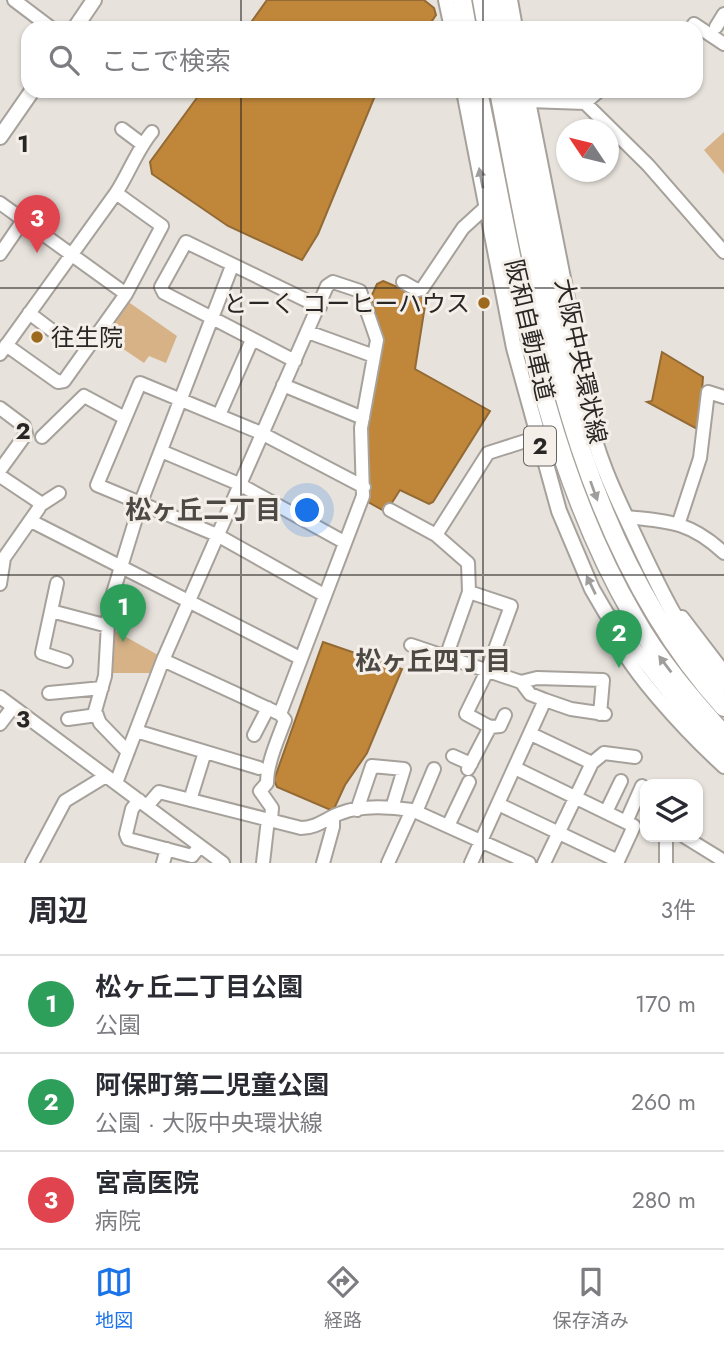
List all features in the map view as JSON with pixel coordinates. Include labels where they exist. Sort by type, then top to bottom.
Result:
[{"type":"highway","points":[[462,0],[466,21]]},
{"type":"highway","points":[[482,0],[486,21]]},
{"type":"highway","points":[[496,0],[500,21]]},
{"type":"highway","name":"阪和自動車道","points":[[480,98],[543,388],[588,526],[634,619],[661,659],[724,735]]},
{"type":"highway","name":"阪和自動車道","points":[[500,98],[561,384],[604,519],[650,608],[674,646],[724,707]]},
{"type":"highway","points":[[521,98],[518,117],[570,364],[590,422]]},
{"type":"main road","points":[[80,21],[94,0]]},
{"type":"main road","points":[[446,0],[450,21]]},
{"type":"main road","points":[[510,0],[514,21]]},
{"type":"main road","points":[[0,136],[27,98]]},
{"type":"main road","name":"2","points":[[465,98],[514,348],[559,511],[592,589],[606,613],[694,722],[724,754]]},
{"type":"main road","name":"大阪中央環状線","points":[[523,98],[590,422],[626,517],[655,579],[680,625],[724,687]]},
{"type":"street","points":[[14,0],[42,21]]},
{"type":"street","points":[[716,27],[724,14]]},
{"type":"street","points":[[703,30],[724,44]]},
{"type":"street","points":[[550,98],[584,103],[648,165],[724,252]]},
{"type":"street","points":[[584,103],[590,98]]},
{"type":"street","points":[[122,130],[142,144]]},
{"type":"street","points":[[116,193],[162,226],[126,294],[64,381],[58,382],[3,350],[116,193],[132,168],[142,144],[152,132]]},
{"type":"street","points":[[0,203],[126,294]]},
{"type":"street","points":[[403,282],[417,290],[422,289],[463,228],[486,207]]},
{"type":"street","points":[[0,254],[24,219]]},
{"type":"street","points":[[295,361],[210,320],[164,293],[161,287],[186,242],[320,307]]},
{"type":"street","points":[[128,752],[100,723],[97,715],[109,607],[141,502],[232,266]]},
{"type":"street","points":[[32,863],[65,801],[111,779],[128,752],[163,660],[216,535],[320,307],[327,286],[333,282],[360,291],[377,340],[363,418],[363,496],[280,714]]},
{"type":"street","points":[[29,313],[54,332]]},
{"type":"street","points":[[308,332],[374,356]]},
{"type":"street","points":[[219,415],[252,340]]},
{"type":"street","points":[[324,595],[216,535],[97,485],[140,383],[261,433],[364,487]]},
{"type":"street","points":[[284,385],[363,418]]},
{"type":"street","points":[[680,522],[700,458],[708,393],[724,397]]},
{"type":"street","points":[[41,437],[84,397],[125,418]]},
{"type":"street","points":[[0,408],[24,426],[26,434],[0,470]]},
{"type":"street","points":[[436,535],[488,453],[538,437]]},
{"type":"street","points":[[161,451],[239,484],[344,542]]},
{"type":"street","points":[[0,476],[39,502],[39,506]]},
{"type":"street","points":[[0,584],[4,558],[39,506],[59,493]]},
{"type":"street","points":[[390,510],[436,535],[468,563],[469,592],[446,657]]},
{"type":"street","points":[[626,517],[680,522],[698,530],[724,552]]},
{"type":"street","points":[[30,521],[300,658]]},
{"type":"street","points":[[655,579],[724,672]]},
{"type":"street","points":[[57,583],[42,653],[66,661]]},
{"type":"street","points":[[469,592],[511,606],[487,671],[466,714],[491,727],[500,726],[505,715]]},
{"type":"street","points":[[51,611],[108,626]]},
{"type":"street","points":[[606,613],[610,627],[631,662],[681,725],[724,767]]},
{"type":"street","points":[[411,645],[521,682],[537,678],[603,680],[603,714],[545,700],[530,694],[521,682]]},
{"type":"street","points":[[163,660],[268,708],[285,720],[277,750],[267,767],[264,787],[272,808],[263,863]]},
{"type":"street","points":[[49,693],[102,688]]},
{"type":"street","points":[[0,697],[223,863]]},
{"type":"street","points":[[471,863],[545,700]]},
{"type":"street","points":[[0,724],[13,707]]},
{"type":"street","points":[[254,735],[268,708]]},
{"type":"street","points":[[68,719],[97,715]]},
{"type":"street","points":[[448,826],[469,772],[491,727]]},
{"type":"street","points":[[136,731],[259,768]]},
{"type":"street","points":[[531,734],[592,763]]},
{"type":"street","points":[[190,800],[205,752]]},
{"type":"street","points":[[544,863],[592,763],[604,753],[635,757]]},
{"type":"street","points":[[453,756],[469,772]]},
{"type":"street","points":[[357,810],[372,766],[404,769],[392,808]]},
{"type":"street","points":[[498,804],[617,862],[634,826],[515,768]]},
{"type":"street","points":[[388,863],[434,769]]},
{"type":"street","points":[[606,812],[621,781]]},
{"type":"street","points":[[626,822],[640,790]]},
{"type":"street","points":[[200,846],[192,856],[128,839],[126,834],[132,809],[159,792],[312,828],[333,817],[357,810],[392,808],[414,811],[529,863]]},
{"type":"street","points":[[323,863],[333,827],[333,817]]},
{"type":"street","points":[[666,842],[666,863]]},
{"type":"street","points":[[693,842],[723,862]]},
{"type":"street","points":[[163,863],[167,849]]},
{"type":"shaded area","points":[[267,0],[424,0],[434,8],[436,15],[432,21],[252,21]]},
{"type":"shaded area","points":[[197,98],[374,98],[318,234],[302,260],[228,226],[152,174],[150,162]]},
{"type":"shaded area","points":[[724,132],[724,174],[704,150]]},
{"type":"shaded area","points":[[383,281],[426,299],[415,369],[490,411],[433,502],[429,504],[400,490],[386,512],[368,502],[366,427],[382,340],[371,297],[377,284]]},
{"type":"shaded area","points":[[127,301],[177,336],[166,363],[149,356],[144,363],[104,336]]},
{"type":"shaded area","points":[[662,352],[703,377],[699,430],[647,402],[652,401]]},
{"type":"shaded area","points":[[112,629],[158,655],[152,673],[109,673]]},
{"type":"shaded area","points":[[323,642],[402,669],[367,753],[345,785],[333,811],[277,787],[274,780]]},
{"type":"place","name":"宮高医院","points":[[37,253]]},
{"type":"place","name":"とーく コーヒーハウス","points":[[484,303]]},
{"type":"place","name":"往生院","points":[[37,337]]},
{"type":"place","name":"松ヶ丘二丁目公園","points":[[123,642]]},
{"type":"place","name":"阿保町第二児童公園","points":[[619,668]]},
{"type":"district","name":"松ヶ丘二丁目","points":[[203,510]]},
{"type":"district","name":"松ヶ丘四丁目","points":[[433,661]]}]
